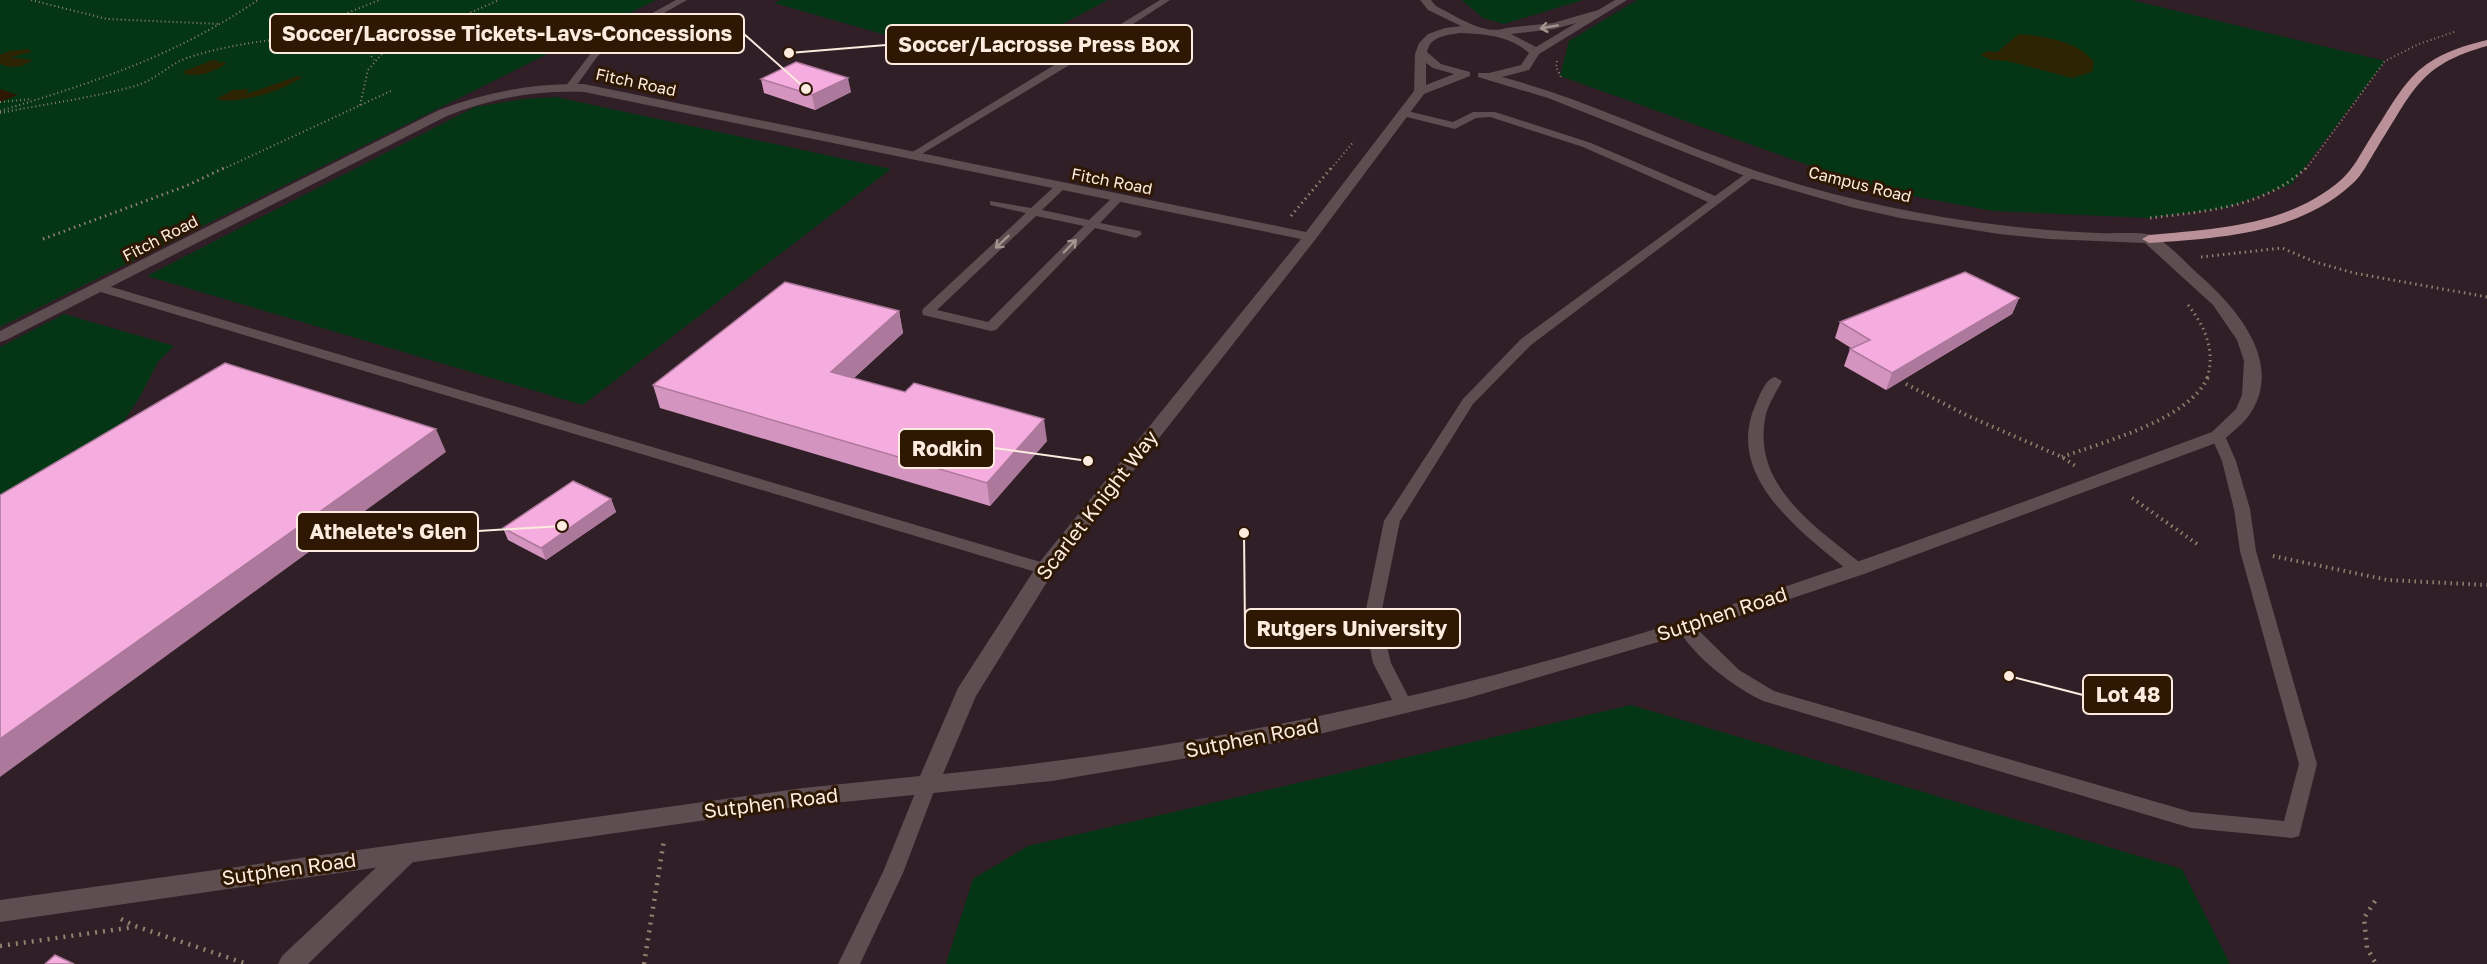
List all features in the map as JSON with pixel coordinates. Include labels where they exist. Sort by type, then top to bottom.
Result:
[{"type":"highway","points":[[2149,239],[2250,226],[2274,221],[2318,204],[2347,183],[2360,167],[2412,84],[2432,64],[2457,52],[2487,43]]},
{"type":"highway","points":[[2432,64],[2487,55]]},
{"type":"street","points":[[1422,54],[1437,66],[1465,74],[1514,72],[1528,66],[1535,52],[1622,0]]},
{"type":"street","points":[[1428,4],[1476,30]]},
{"type":"street","points":[[1428,4],[1437,34]]},
{"type":"street","points":[[1465,74],[1420,91],[1422,47],[1427,40],[1437,34],[1476,30],[1499,32],[1554,26],[1598,13]]},
{"type":"street","points":[[1499,32],[1525,41],[1535,52]]},
{"type":"street","name":"Campus Road","points":[[1528,66],[1544,83],[1577,104]]},
{"type":"street","name":"Campus Road","points":[[1482,75],[1513,82],[1577,104],[1752,174],[1851,202],[1953,223],[2067,237],[2149,239]]},
{"type":"street","name":"Fitch Road","points":[[0,337],[443,113],[479,98],[525,89],[584,88],[1310,237]]},
{"type":"street","name":"Scarlet Knight Way","points":[[927,786],[966,694],[1045,569],[1310,237],[1420,91]]},
{"type":"street","name":"Sutphen Road","points":[[0,911],[803,797],[1052,772],[1209,747],[1299,730],[1404,706],[1533,672],[1685,627],[1857,569],[2218,436],[2243,412],[2251,393],[2254,372],[2246,339],[2232,316],[2220,303],[2149,239]]},
{"type":"street","points":[[291,964],[407,853]]},
{"type":"lane","points":[[570,87],[594,54],[608,41],[682,0]]},
{"type":"lane","points":[[911,156],[1078,56],[1166,0]]},
{"type":"lane","points":[[1403,113],[1455,126],[1468,116],[1480,113],[1491,114],[1587,145],[1716,201]]},
{"type":"lane","points":[[1404,706],[1382,663],[1372,619],[1392,521],[1468,402],[1526,342],[1752,174]]},
{"type":"lane","points":[[1060,187],[928,312],[991,327],[1117,199]]},
{"type":"lane","points":[[994,203],[1136,234]]},
{"type":"lane","points":[[98,287],[1045,569]]},
{"type":"lane","points":[[1775,381],[1758,419],[1756,441],[1767,479],[1780,500],[1798,519],[1857,569]]},
{"type":"lane","points":[[1685,627],[1710,656],[1736,679],[1769,696],[2191,820],[2292,830],[2308,764],[2248,551],[2242,509],[2229,461],[2218,436]]},
{"type":"lane","name":"Scarlet Knight Way","points":[[849,964],[893,873],[927,786]]},
{"type":"path","points":[[31,0],[107,19],[221,24]]},
{"type":"path","points":[[0,112],[102,79],[150,60],[205,34],[258,0]]},
{"type":"path","points":[[285,40],[304,29],[347,15],[379,0]]},
{"type":"path","points":[[360,106],[364,80],[374,60],[400,39],[445,24],[499,0]]},
{"type":"path","points":[[2149,218],[2225,208],[2292,184],[2307,168],[2385,61],[2419,44],[2467,29]]},
{"type":"path","points":[[0,112],[136,86],[151,82],[173,64],[190,57],[223,49],[285,40],[338,39],[366,49],[374,60]]},
{"type":"path","points":[[1557,58],[1556,68],[1565,82]]},
{"type":"path","points":[[43,239],[186,186],[393,90]]},
{"type":"path","points":[[0,102],[45,97]]},
{"type":"path","points":[[1279,231],[1358,136]]},
{"type":"path","points":[[2213,256],[2282,248],[2315,262],[2354,273],[2487,297]]},
{"type":"path","points":[[2062,457],[2171,413],[2200,391],[2209,373],[2211,356],[2204,327],[2184,302]]},
{"type":"path","points":[[1906,384],[1968,416],[2062,457],[2080,469]]},
{"type":"path","points":[[2132,498],[2200,546]]},
{"type":"path","points":[[2248,551],[2388,580],[2487,585]]},
{"type":"path","points":[[644,964],[667,817]]},
{"type":"path","points":[[81,898],[135,926],[237,958],[247,964]]},
{"type":"path","points":[[2374,901],[2364,918],[2367,948],[2376,964]]},
{"type":"path","points":[[0,946],[135,926]]},
{"type":"shaded area","points":[[0,0],[2487,0],[2487,964],[0,964],[0,103],[28,93]]},
{"type":"green space","points":[[0,0],[656,0],[0,327],[0,102],[18,95],[0,89]]},
{"type":"green space","points":[[781,0],[1108,0],[987,64],[774,3]]},
{"type":"green space","points":[[1462,0],[1583,0],[1504,24],[1483,18]]},
{"type":"green space","points":[[1637,0],[2131,0],[2385,61],[2292,184],[2225,208],[2149,218],[1993,211],[1875,189],[1560,76],[1569,41]]},
{"type":"green space","points":[[556,97],[891,169],[583,405],[147,276],[475,107],[524,99]]},
{"type":"green space","points":[[64,314],[174,346],[158,362],[138,400],[116,432],[0,501],[0,347]]},
{"type":"green space","points":[[1631,705],[2182,869],[2230,964],[946,964],[973,879],[1028,846]]},
{"type":"sand","points":[[2019,34],[2039,36],[2070,44],[2094,62],[2092,72],[2072,78],[2008,61],[1991,60],[1981,55],[1987,51],[1997,52]]},
{"type":"sand","points":[[28,49],[32,52],[10,57],[32,60],[25,65],[8,67],[0,64],[0,55],[9,51]]},
{"type":"sand","points":[[213,60],[220,61],[217,63],[226,62],[226,64],[198,75],[182,72]]},
{"type":"sand","points":[[298,76],[302,77],[260,96],[224,101],[216,99],[233,90],[249,89],[246,94]]},
{"type":"building","points":[[796,62],[848,78],[812,95],[761,79]]},
{"type":"building","points":[[1965,272],[2019,298],[1892,373],[1850,349],[1870,340],[1840,322]]},
{"type":"building","points":[[785,282],[899,311],[831,372],[905,392],[914,383],[1044,419],[987,483],[653,385]]},
{"type":"building","points":[[225,363],[436,429],[0,739],[0,495]]},
{"type":"building","points":[[573,481],[611,499],[541,548],[503,528]]},
{"type":"building","points":[[55,955],[74,964],[45,964]]},
{"type":"place","name":"Soccer/Lacrosse Press Box","points":[[789,53]]},
{"type":"place","name":"Soccer/Lacrosse Tickets-Lavs-Concessions","points":[[806,89]]},
{"type":"place","name":"Rodkin","points":[[1088,461]]},
{"type":"place","name":"Athelete's Glen","points":[[562,526]]},
{"type":"place","name":"Rutgers University","points":[[1244,533]]},
{"type":"place","name":"Lot 48","points":[[2009,676]]}]
